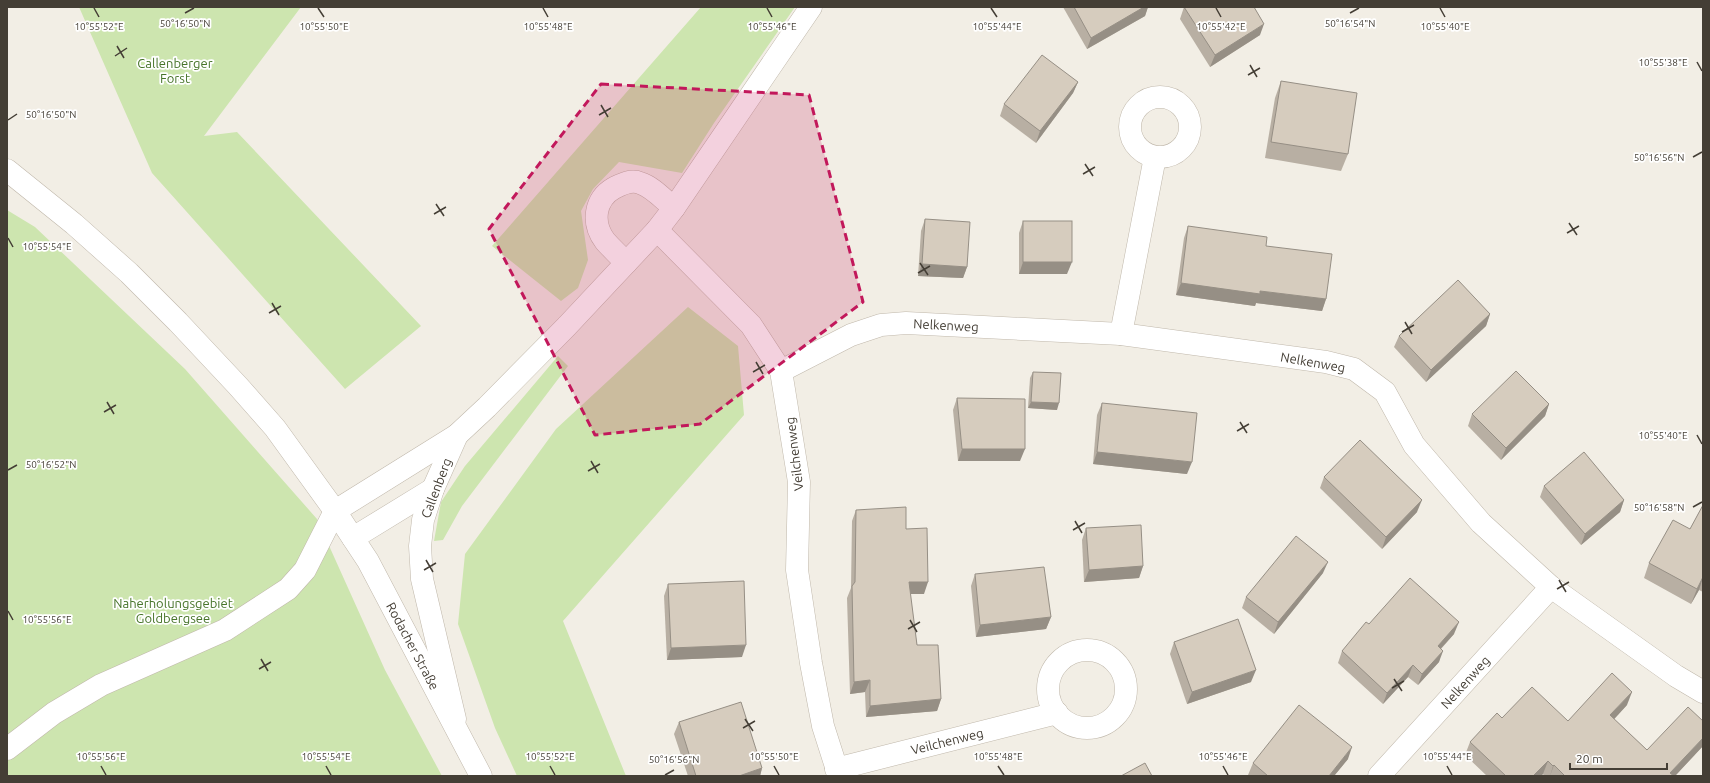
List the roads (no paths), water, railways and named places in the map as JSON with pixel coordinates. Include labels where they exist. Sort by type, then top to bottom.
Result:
[{"type":"street","points":[[457,435],[487,408],[657,230],[674,208],[811,7]]},
{"type":"street","points":[[1121,334],[1155,157]]},
{"type":"street","name":"Rodacher Straße","points":[[7,170],[74,224],[129,273],[178,322],[275,428],[335,511],[368,561],[458,730]]},
{"type":"street","points":[[626,263],[604,240],[596,218],[598,204],[607,192],[624,182],[638,182],[648,185],[674,208]]},
{"type":"street","name":"Veilchenweg","points":[[657,230],[751,325],[781,371],[799,482],[797,570],[811,664],[823,726],[838,772],[1057,714]]},
{"type":"street","name":"Nelkenweg","points":[[781,371],[851,335],[881,325],[906,323],[1121,334],[1326,362],[1354,369],[1385,392],[1414,445],[1481,523],[1551,587],[1676,676],[1703,692]]},
{"type":"street","name":"Callenberg","points":[[335,511],[457,435]]},
{"type":"street","name":"Callenberg","points":[[457,435],[434,489],[423,520],[420,546],[422,579],[458,730]]},
{"type":"street","points":[[353,538],[434,489]]},
{"type":"street","points":[[7,749],[54,713],[101,685],[225,630],[288,588],[306,570],[335,511]]},
{"type":"street","name":"Nelkenweg","points":[[1378,776],[1551,587]]},
{"type":"street","points":[[458,730],[481,776]]},
{"type":"park label","name":"Callenberger Forst","points":[[175,70]]},
{"type":"park label","name":"Naherholungsgebiet Goldbergsee","points":[[173,610]]}]
